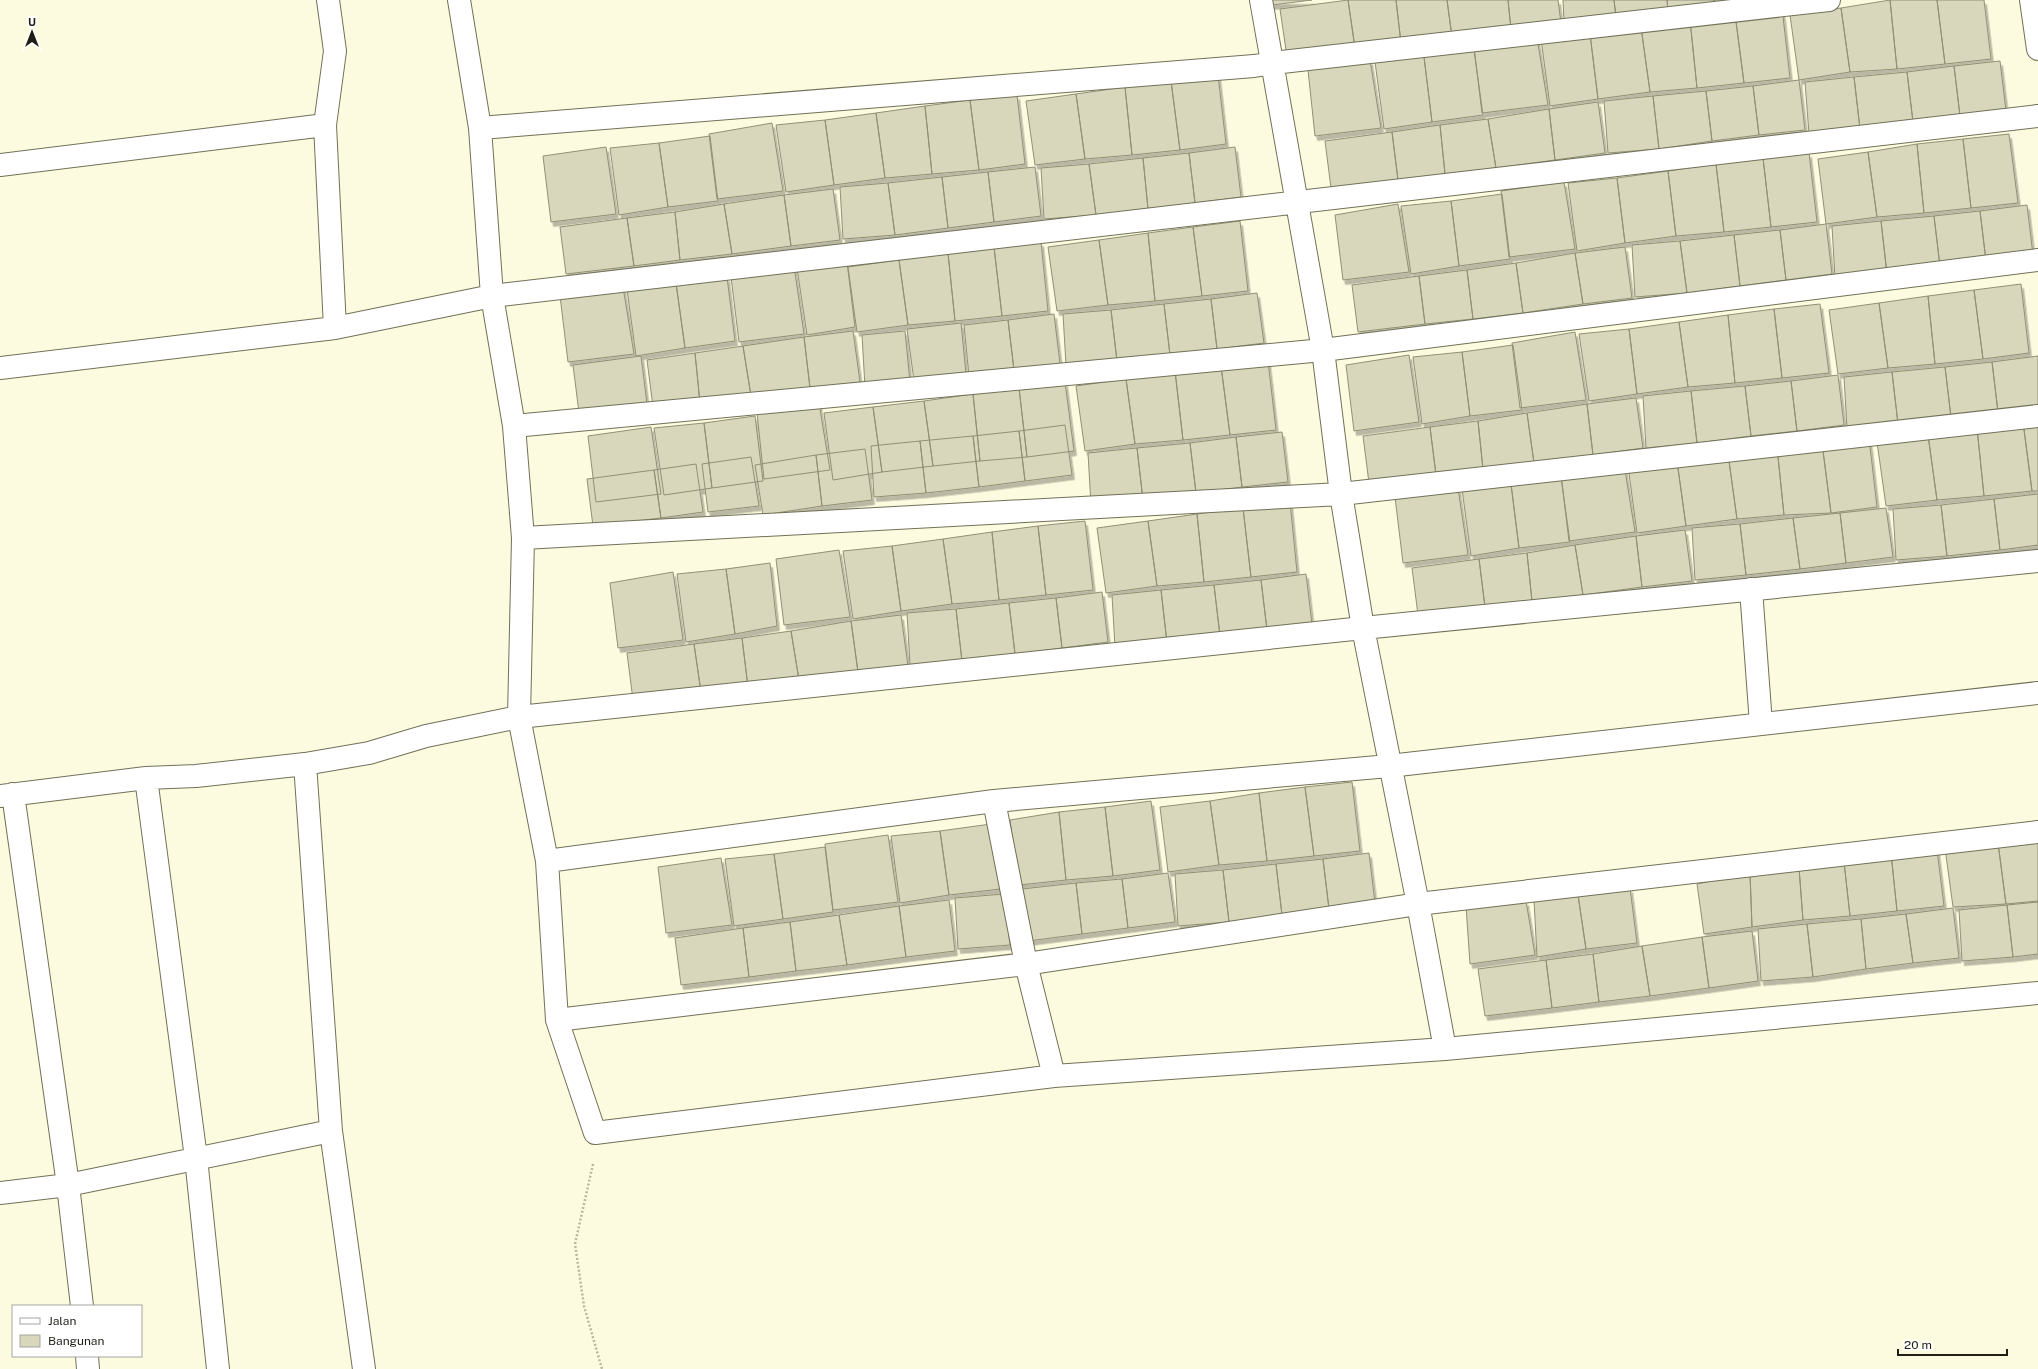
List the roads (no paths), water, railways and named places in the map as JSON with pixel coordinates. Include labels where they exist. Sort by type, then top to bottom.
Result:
[{"type":"street","points":[[328,0],[335,51],[325,125],[335,328]]},
{"type":"street","points":[[459,0],[480,128],[492,296],[514,426],[523,538],[519,717],[548,861],[557,1020],[595,1133],[1054,1076],[1445,1049],[2038,993]]},
{"type":"street","points":[[1261,0],[1323,350],[1341,494],[1363,628],[1389,766],[1418,904],[1445,1049]]},
{"type":"street","points":[[480,128],[1254,66],[1829,0]]},
{"type":"street","points":[[2031,0],[2038,49]]},
{"type":"street","points":[[0,368],[335,328],[492,296],[1297,201],[2038,116]]},
{"type":"street","points":[[0,165],[325,125]]},
{"type":"street","points":[[514,426],[1323,350],[2038,260]]},
{"type":"street","points":[[523,538],[1341,494],[2038,416]]},
{"type":"street","points":[[82,1305],[68,1185],[7,795],[146,778],[196,776],[304,764],[369,753],[426,736],[519,717],[1363,628],[2038,560]]},
{"type":"street","points":[[1751,589],[1761,724]]},
{"type":"street","points":[[548,861],[994,801],[1389,766],[2038,693]]},
{"type":"street","points":[[304,764],[331,1131],[364,1369]]},
{"type":"street","points":[[146,778],[196,1158],[218,1369]]},
{"type":"street","points":[[994,801],[1026,964],[1054,1076]]},
{"type":"street","points":[[557,1020],[1026,964],[1418,904],[2038,832]]},
{"type":"street","points":[[0,1193],[68,1185],[331,1131]]},
{"type":"street","points":[[87,1357],[88,1369]]}]
